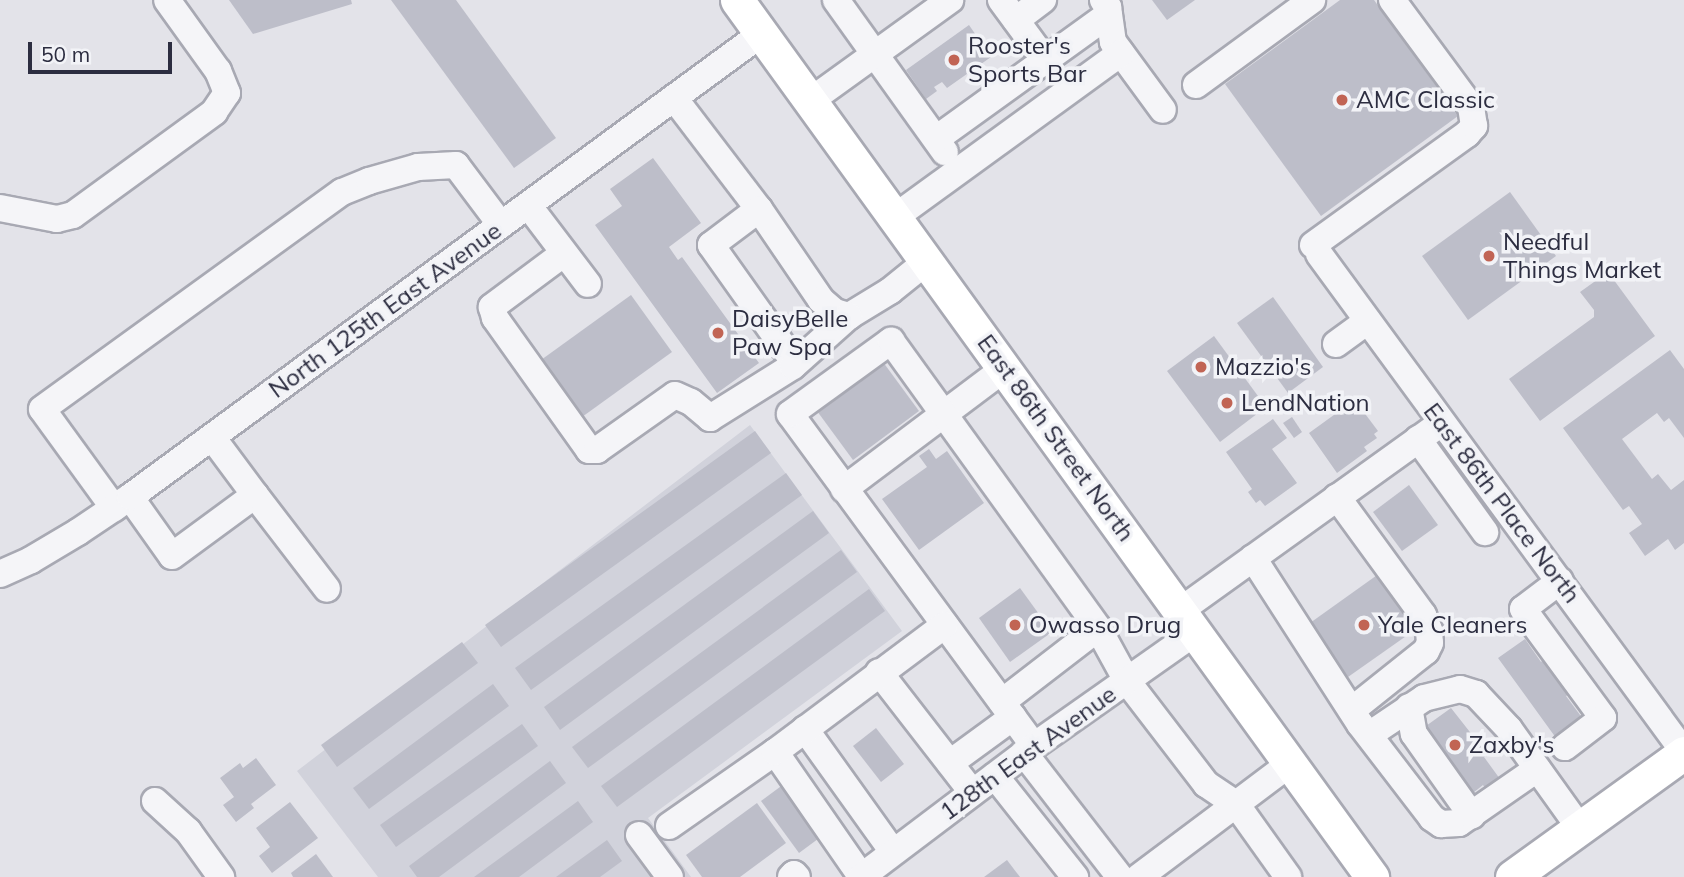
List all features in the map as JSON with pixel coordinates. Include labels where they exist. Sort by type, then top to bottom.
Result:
[{"type":"main road","name":"East 86th Street North","points":[[737,0],[1372,877]]},
{"type":"main road","points":[[1512,877],[1684,753]]},
{"type":"street","points":[[0,208],[57,219],[73,215],[214,112],[227,93],[218,71],[167,0]]},
{"type":"street","points":[[835,0],[958,171]]},
{"type":"street","points":[[810,101],[950,0]]},
{"type":"street","points":[[1043,0],[1008,10],[1045,61]]},
{"type":"street","points":[[1196,85],[1312,0]]},
{"type":"street","name":"East 86th Place North","points":[[1392,0],[1471,107],[1474,126],[1316,249],[1684,753]]},
{"type":"street","points":[[936,139],[1045,61],[1106,7]]},
{"type":"street","points":[[1106,7],[1113,42],[1163,110]]},
{"type":"street","name":"North 125th East Avenue","points":[[0,574],[31,560],[122,502],[761,34]]},
{"type":"street","points":[[895,217],[1121,53]]},
{"type":"street","points":[[674,98],[759,209],[821,300],[835,312],[849,316]]},
{"type":"street","points":[[255,495],[172,556],[42,409],[342,192],[369,181],[418,167],[456,165],[501,225]]},
{"type":"street","points":[[528,205],[587,284]]},
{"type":"street","points":[[759,209],[711,245],[795,363]]},
{"type":"street","points":[[563,254],[492,307],[495,318],[589,450],[597,450],[674,395],[691,402],[710,418],[795,363],[849,316],[890,291],[927,261]]},
{"type":"street","points":[[1336,344],[1368,321]]},
{"type":"street","points":[[1120,877],[1029,749],[1008,709],[790,414],[891,341],[1098,628],[1127,681],[1206,783],[1236,804],[1288,877]]},
{"type":"street","points":[[844,489],[1005,368]]},
{"type":"street","name":"128th East Avenue","points":[[861,877],[1029,749],[1127,681],[1253,558],[1441,422]]},
{"type":"street","points":[[212,437],[327,589]]},
{"type":"street","points":[[1418,439],[1485,531]]},
{"type":"street","points":[[1337,497],[1423,615],[1430,630],[1430,643],[1426,651],[1361,723]]},
{"type":"street","points":[[1253,558],[1361,723],[1432,818],[1450,825],[1472,816],[1537,769]]},
{"type":"street","points":[[1560,580],[1523,609],[1603,718],[1565,747]]},
{"type":"street","points":[[669,826],[775,752],[945,625]]},
{"type":"street","points":[[950,763],[1098,628]]},
{"type":"street","points":[[879,672],[972,792]]},
{"type":"street","points":[[1361,723],[1409,707],[1440,692],[1461,689],[1475,694],[1509,729],[1580,828]]},
{"type":"street","points":[[1409,707],[1414,734],[1472,816]]},
{"type":"street","points":[[805,729],[893,852]]},
{"type":"street","points":[[775,752],[861,877]]},
{"type":"street","points":[[1139,877],[1291,763]]},
{"type":"street","points":[[995,775],[1075,877]]},
{"type":"street","points":[[155,801],[188,831],[221,877]]},
{"type":"street","points":[[639,835],[670,877]]},
{"type":"street","points":[[791,877],[794,874],[797,877]]},
{"type":"shaded area","points":[[750,425],[902,631],[648,818],[691,877],[378,877],[297,771]]},
{"type":"building","points":[[229,0],[351,0],[352,4],[253,34]]},
{"type":"building","points":[[391,0],[456,0],[556,138],[514,168]]},
{"type":"building","points":[[1152,0],[1195,0],[1167,20]]},
{"type":"building","name":"AMC Classic","points":[[1340,0],[1374,0],[1458,116],[1321,216],[1225,84]]},
{"type":"building","name":"Rooster's Sports Bar","points":[[969,25],[991,57],[947,88],[942,82],[934,87],[937,91],[926,99],[906,70]]},
{"type":"building","points":[[653,158],[701,223],[669,247],[678,260],[682,257],[759,363],[717,393],[595,225],[622,206],[610,189]]},
{"type":"building","name":"Needful Things Market","points":[[1510,192],[1556,256],[1468,320],[1422,256]]},
{"type":"building","points":[[1608,272],[1655,336],[1540,421],[1509,379],[1594,317],[1594,310],[1580,292]]},
{"type":"building","points":[[631,295],[672,352],[582,417],[541,360]]},
{"type":"building","points":[[1273,297],[1323,367],[1288,393],[1237,323]]},
{"type":"building","points":[[1214,336],[1266,407],[1220,442],[1167,371]]},
{"type":"building","points":[[1670,350],[1684,369],[1684,438],[1669,418],[1664,422],[1657,413],[1622,439],[1652,479],[1658,474],[1671,490],[1684,480],[1684,543],[1675,550],[1668,539],[1645,556],[1629,533],[1642,524],[1629,506],[1623,510],[1563,428]]},
{"type":"building","points":[[883,362],[919,411],[853,460],[817,411]]},
{"type":"building","points":[[1353,406],[1357,410],[1360,407],[1378,431],[1374,434],[1377,438],[1364,447],[1367,451],[1337,473],[1309,433],[1338,412],[1341,415]]},
{"type":"building","points":[[1292,417],[1302,432],[1294,438],[1283,423]]},
{"type":"building","points":[[1273,419],[1287,438],[1272,449],[1297,483],[1265,506],[1260,500],[1256,503],[1248,492],[1252,489],[1226,452]]},
{"type":"building","points":[[755,431],[771,453],[501,647],[485,625]]},
{"type":"building","points":[[929,449],[936,459],[947,451],[984,503],[919,550],[882,499],[927,467],[919,456]]},
{"type":"building","points":[[786,473],[802,495],[531,690],[515,668]]},
{"type":"building","points":[[1409,485],[1438,525],[1402,551],[1373,512]]},
{"type":"building","points":[[813,511],[829,533],[560,730],[544,707]]},
{"type":"building","points":[[841,550],[857,572],[588,768],[572,747]]},
{"type":"building","name":"Yale Cleaners","points":[[1380,573],[1419,627],[1348,677],[1310,623]]},
{"type":"building","name":"Owasso Drug","points":[[1020,588],[1052,632],[1010,662],[979,618]]},
{"type":"building","points":[[869,589],[885,611],[617,807],[601,786]]},
{"type":"building","points":[[1525,639],[1541,662],[1545,658],[1571,693],[1566,696],[1583,719],[1556,738],[1498,658]]},
{"type":"building","points":[[462,642],[478,663],[337,767],[321,745]]},
{"type":"building","points":[[493,684],[509,706],[369,809],[353,788]]},
{"type":"building","name":"Zaxby's","points":[[1451,708],[1488,755],[1484,757],[1500,779],[1486,790],[1483,785],[1473,793],[1464,781],[1459,785],[1419,731]]},
{"type":"building","points":[[522,724],[538,746],[396,847],[380,825]]},
{"type":"building","points":[[876,728],[904,764],[881,782],[853,746]]},
{"type":"building","points":[[256,758],[276,785],[251,804],[254,808],[236,822],[223,805],[234,797],[220,778],[240,763],[243,768]]},
{"type":"building","points":[[550,761],[566,783],[439,877],[417,877],[409,866]]},
{"type":"building","points":[[784,784],[822,836],[799,853],[761,801]]},
{"type":"building","points":[[578,801],[593,822],[519,877],[474,877]]},
{"type":"building","points":[[290,802],[318,838],[272,873],[259,856],[270,847],[256,828]]},
{"type":"building","points":[[757,803],[786,843],[740,877],[702,877],[686,855]]},
{"type":"building","points":[[607,840],[622,861],[600,877],[556,877]]},
{"type":"building","points":[[316,854],[333,877],[293,877],[291,873]]},
{"type":"building","points":[[1007,860],[1020,877],[984,877]]},
{"type":"place","name":"Rooster's Sports Bar","points":[[954,60]]},
{"type":"place","name":"AMC Classic","points":[[1342,100]]},
{"type":"place","name":"Needful Things Market","points":[[1489,256]]},
{"type":"place","name":"DaisyBelle Paw Spa","points":[[718,333]]},
{"type":"place","name":"Mazzio's","points":[[1201,367]]},
{"type":"place","name":"LendNation","points":[[1227,403]]},
{"type":"place","name":"Owasso Drug","points":[[1015,625]]},
{"type":"place","name":"Yale Cleaners","points":[[1364,625]]},
{"type":"place","name":"Zaxby's","points":[[1455,745]]}]
